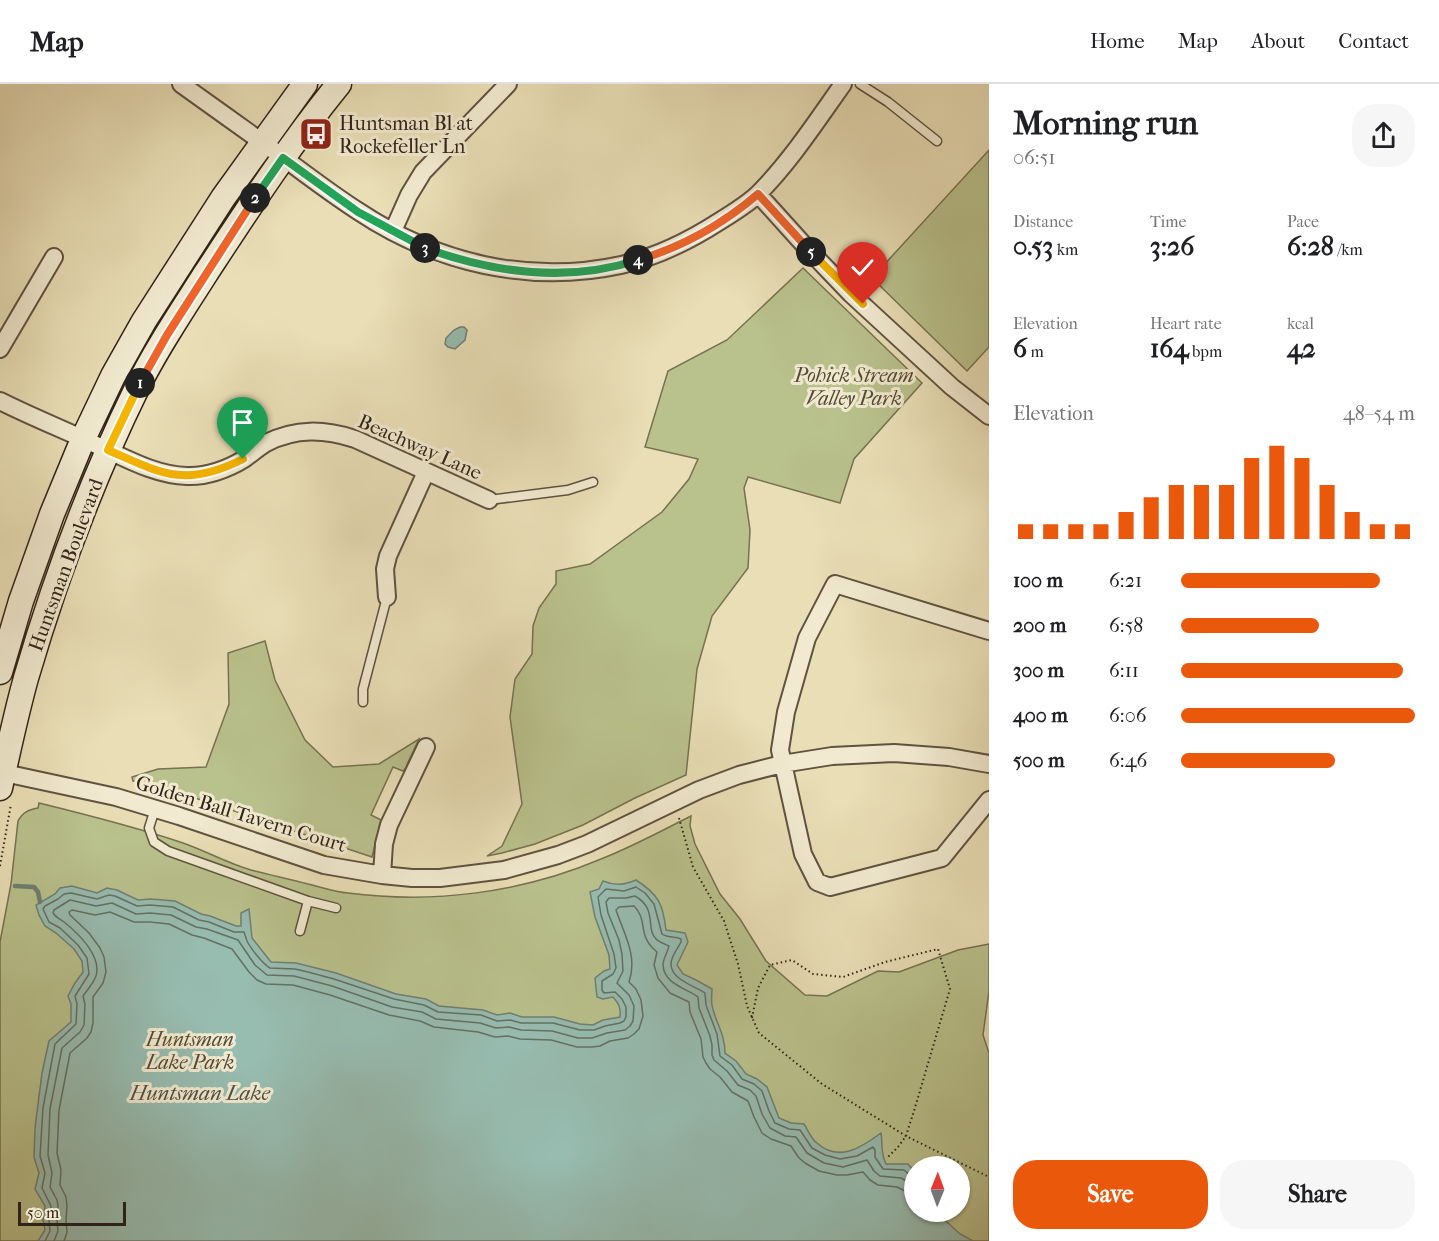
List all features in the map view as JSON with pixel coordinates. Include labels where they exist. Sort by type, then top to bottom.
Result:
[{"type":"street","points":[[181,84],[358,212],[393,231],[452,258],[530,272],[582,271],[631,263],[697,236],[744,206],[758,194],[782,167],[843,84]]},
{"type":"street","name":"Huntsman Boulevard","points":[[0,672],[21,601],[52,514],[83,439],[113,376],[144,321],[223,198],[305,84]]},
{"type":"street","name":"Huntsman Boulevard","points":[[4,783],[26,679],[47,609],[77,524],[137,388],[167,335],[245,212],[339,84]]},
{"type":"street","points":[[393,231],[409,195],[423,172],[508,84]]},
{"type":"street","points":[[758,194],[852,294],[952,387],[989,416]]},
{"type":"street","points":[[0,349],[54,257]]},
{"type":"street","name":"Beachway Lane","points":[[0,401],[153,469],[188,476],[207,474],[224,469],[268,442],[294,433],[314,431],[335,433],[355,440],[489,500]]},
{"type":"street","points":[[387,597],[385,569],[388,556],[426,472]]},
{"type":"street","points":[[989,631],[835,584],[807,638],[786,712],[780,750],[803,854],[817,882],[830,887],[942,858],[989,800]]},
{"type":"street","points":[[382,875],[384,844],[389,825],[426,747]]},
{"type":"street","name":"Golden Ball Tavern Court","points":[[4,783],[116,797],[324,865],[382,875],[440,878],[494,872],[531,864],[587,844],[699,790],[739,775],[782,764],[832,756],[894,753],[949,757],[989,764]]},
{"type":"lane","points":[[860,84],[888,102],[936,141]]},
{"type":"lane","points":[[489,500],[568,490],[593,482]]},
{"type":"lane","points":[[363,702],[363,689],[387,597]]},
{"type":"lane","points":[[155,809],[149,828],[154,842],[168,851],[308,901],[336,908]]},
{"type":"lane","points":[[300,931],[308,901]]},
{"type":"path","points":[[0,866],[4,783]]},
{"type":"path","points":[[674,801],[693,867],[724,921],[738,964],[747,1005],[759,1034],[822,1084],[906,1136],[989,1177]]},
{"type":"path","points":[[752,1018],[758,988],[770,965],[792,960],[813,974],[843,977],[885,962],[938,949],[950,989],[906,1136],[887,1158]]},
{"type":"green space","name":"Pohick Stream Valley Park","points":[[989,150],[989,347],[967,371],[872,278]]},
{"type":"green space","points":[[803,268],[922,383],[854,459],[840,503],[748,477],[744,488],[750,530],[748,568],[712,616],[697,669],[686,775],[583,825],[535,844],[487,856],[502,846],[522,804],[510,717],[515,679],[532,654],[533,626],[539,608],[556,584],[556,571],[590,564],[662,512],[689,479],[698,459],[645,447],[668,371],[727,340]]},
{"type":"green space","points":[[265,641],[275,680],[305,740],[333,767],[379,764],[419,739],[405,769],[403,771],[393,767],[371,815],[381,820],[372,857],[168,789],[133,781],[132,777],[158,769],[206,767],[229,704],[228,653]]},
{"type":"green space","name":"Huntsman Lake","points":[[39,803],[130,826],[183,843],[251,870],[333,891],[412,897],[476,893],[508,888],[571,871],[646,839],[691,816],[690,826],[695,844],[720,894],[740,919],[766,961],[805,995],[827,996],[878,971],[899,972],[958,950],[989,944],[989,991],[983,1035],[989,1053],[989,1241],[0,1241],[0,942],[11,884],[18,821],[22,815],[38,808]]},
{"type":"water","points":[[460,327],[467,330],[465,340],[455,349],[448,347],[445,344],[446,338]]},
{"type":"water","name":"Huntsman Lake","points":[[636,880],[655,896],[663,913],[666,930],[685,933],[688,942],[677,965],[683,974],[712,989],[712,1005],[725,1053],[736,1061],[746,1074],[767,1087],[779,1118],[791,1123],[804,1124],[815,1141],[825,1149],[834,1152],[858,1148],[881,1133],[882,1152],[886,1164],[904,1164],[904,1222],[947,1222],[960,1234],[973,1241],[38,1241],[45,1230],[43,1220],[45,1206],[35,1189],[39,1173],[34,1157],[42,1073],[49,1041],[71,1022],[71,1004],[68,996],[83,972],[82,961],[74,949],[45,926],[36,905],[55,894],[60,888],[72,886],[97,893],[107,888],[138,900],[175,901],[201,914],[236,926],[241,926],[241,913],[249,909],[252,938],[271,962],[296,963],[336,973],[396,994],[426,999],[439,1006],[483,1010],[497,1015],[510,1013],[522,1017],[554,1017],[593,1025],[603,1020],[620,1017],[620,1011],[613,997],[603,999],[597,997],[595,978],[610,969],[609,955],[595,917],[590,892],[599,889],[603,881],[612,884]]},
{"type":"waterway","points":[[15,886],[34,887],[38,892],[40,902]]},
{"type":"place","name":"Huntsman Bl at Rockefeller Ln","points":[[316,134]]},
{"type":"route","points":[[243,459],[224,469],[188,476],[153,469],[108,450],[137,388],[167,335],[245,212],[283,158],[358,212],[424,247],[452,258],[507,270],[530,272],[556,273],[605,268],[656,255],[697,236],[744,206],[758,194],[805,246],[863,304]]},
{"type":"park label","name":"Huntsman Lake Park","points":[[190,1050]]}]
